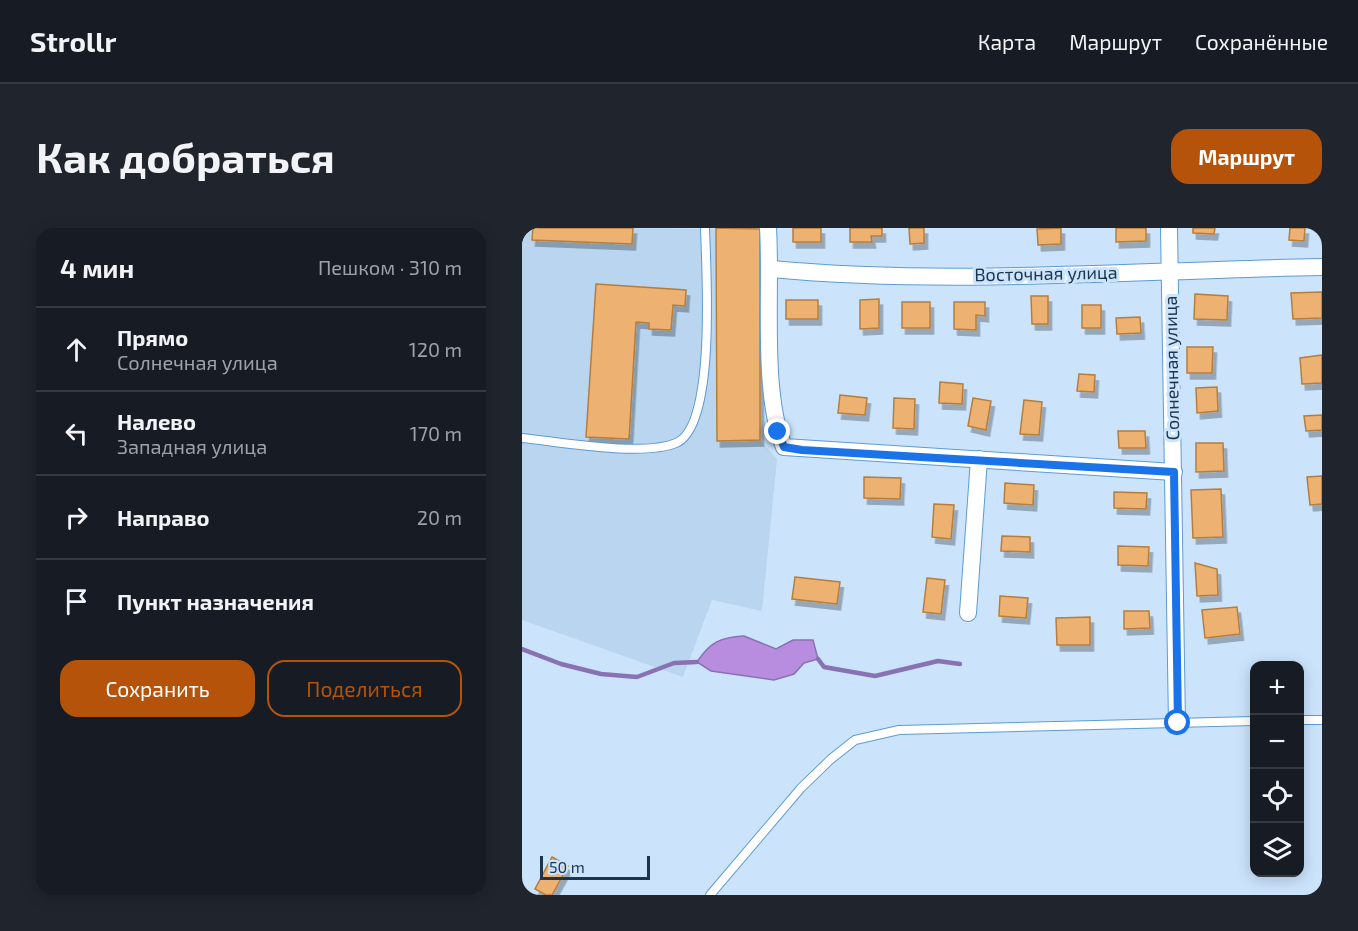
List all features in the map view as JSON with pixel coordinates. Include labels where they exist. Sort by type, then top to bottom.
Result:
[{"type":"street","points":[[768,228],[771,269],[770,366],[778,432],[784,447],[802,450],[1174,472]]},
{"type":"street","name":"Солнечная улица","points":[[1169,228],[1178,723]]},
{"type":"street","name":"Восточная улица","points":[[771,269],[847,276],[992,276],[1322,267]]},
{"type":"street","points":[[968,613],[979,459]]},
{"type":"lane","points":[[522,438],[639,448],[678,442],[694,425],[707,354],[705,228]]},
{"type":"lane","points":[[1304,720],[1322,720]]},
{"type":"lane","points":[[710,895],[801,788],[855,740],[898,730],[1250,721]]},
{"type":"shaded area","points":[[522,228],[760,229],[760,440],[777,459],[762,611],[712,600],[683,677],[522,620]]},
{"type":"shaded area","points":[[744,636],[776,649],[793,640],[813,640],[818,659],[804,663],[794,674],[774,680],[711,671],[697,662],[712,645],[722,639]]},
{"type":"building","points":[[533,228],[633,228],[632,244],[532,240]]},
{"type":"building","points":[[716,228],[760,229],[760,440],[717,441]]},
{"type":"building","points":[[793,228],[821,228],[821,242],[793,242]]},
{"type":"building","points":[[850,228],[882,228],[882,236],[871,236],[872,242],[850,242]]},
{"type":"building","points":[[909,228],[924,228],[924,243],[910,244]]},
{"type":"building","points":[[1061,228],[1061,244],[1038,245],[1037,229]]},
{"type":"building","points":[[1116,228],[1146,228],[1146,241],[1116,242]]},
{"type":"building","points":[[1193,228],[1215,228],[1214,234],[1193,233]]},
{"type":"building","points":[[1290,228],[1305,228],[1304,241],[1289,240]]},
{"type":"building","points":[[596,284],[686,290],[685,306],[673,305],[671,330],[649,329],[649,323],[636,322],[629,439],[586,437]]},
{"type":"building","points":[[1322,292],[1322,318],[1293,319],[1291,293]]},
{"type":"building","points":[[1195,294],[1228,296],[1227,320],[1194,319]]},
{"type":"building","points":[[1031,296],[1048,296],[1048,324],[1032,324]]},
{"type":"building","points":[[879,299],[879,328],[860,329],[860,300]]},
{"type":"building","points":[[786,300],[818,300],[818,319],[786,319]]},
{"type":"building","points":[[902,302],[930,302],[930,328],[902,328]]},
{"type":"building","points":[[954,302],[985,302],[985,316],[976,315],[976,330],[954,329]]},
{"type":"building","points":[[1082,305],[1101,305],[1101,328],[1082,328]]},
{"type":"building","points":[[1140,317],[1141,333],[1117,334],[1116,318]]},
{"type":"building","points":[[1187,347],[1213,347],[1212,373],[1187,373]]},
{"type":"building","points":[[1322,355],[1322,383],[1302,384],[1300,358]]},
{"type":"building","points":[[1079,374],[1095,375],[1094,392],[1077,391]]},
{"type":"building","points":[[940,382],[963,384],[962,404],[939,403]]},
{"type":"building","points":[[1217,387],[1218,411],[1197,413],[1196,388]]},
{"type":"building","points":[[840,395],[867,398],[865,415],[838,413]]},
{"type":"building","points":[[894,398],[915,399],[914,429],[893,428]]},
{"type":"building","points":[[973,398],[991,401],[986,430],[968,426]]},
{"type":"building","points":[[1024,400],[1042,402],[1039,435],[1020,434]]},
{"type":"building","points":[[1322,415],[1322,430],[1306,431],[1304,416]]},
{"type":"building","points":[[1118,431],[1145,431],[1146,448],[1119,448]]},
{"type":"building","points":[[1196,443],[1223,443],[1224,471],[1196,472]]},
{"type":"building","points":[[1322,476],[1322,504],[1310,505],[1307,477]]},
{"type":"building","points":[[864,477],[901,478],[900,499],[864,498]]},
{"type":"building","points":[[1005,483],[1034,485],[1033,505],[1004,503]]},
{"type":"building","points":[[1221,489],[1223,537],[1193,538],[1191,490]]},
{"type":"building","points":[[1114,492],[1147,493],[1146,509],[1114,508]]},
{"type":"building","points":[[934,504],[954,505],[951,539],[932,537]]},
{"type":"building","points":[[1002,536],[1030,537],[1030,552],[1001,551]]},
{"type":"building","points":[[1118,546],[1149,547],[1148,566],[1118,565]]},
{"type":"building","points":[[1195,563],[1217,569],[1218,595],[1197,596]]},
{"type":"building","points":[[795,577],[840,582],[837,604],[792,599]]},
{"type":"building","points":[[927,578],[945,580],[941,614],[923,612]]},
{"type":"building","points":[[1000,596],[1028,598],[1026,618],[999,616]]},
{"type":"building","points":[[1237,607],[1240,634],[1205,638],[1202,610]]},
{"type":"building","points":[[1124,611],[1149,611],[1150,628],[1124,629]]},
{"type":"building","points":[[1090,617],[1090,645],[1057,645],[1056,618]]},
{"type":"building","points":[[552,857],[568,866],[552,895],[546,895],[535,889]]},
{"type":"waterway","points":[[522,649],[561,664],[601,674],[637,677],[674,663],[697,662]]},
{"type":"waterway","points":[[818,659],[824,667],[875,676],[938,661],[960,664]]},
{"type":"route","points":[[778,432],[784,447],[802,450],[1174,472],[1178,723]]}]
